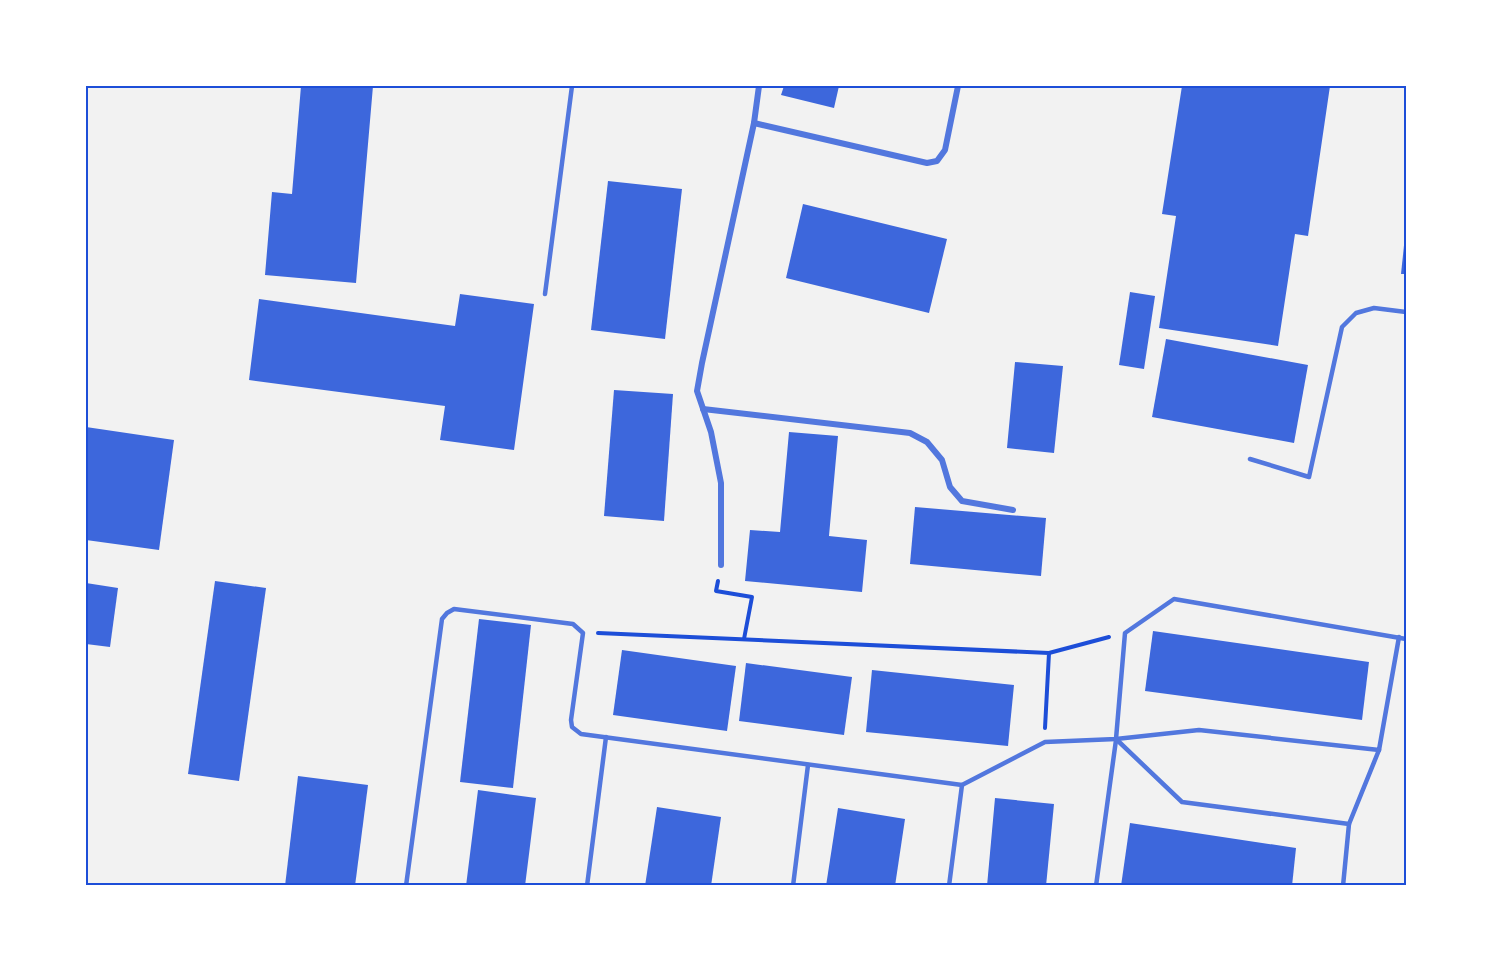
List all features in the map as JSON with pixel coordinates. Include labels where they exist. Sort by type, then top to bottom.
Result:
[{"type":"street","points":[[721,565],[721,483],[717,457],[697,391],[754,123],[759,86]]},
{"type":"street","points":[[754,123],[927,163],[937,161],[945,150],[958,86]]},
{"type":"street","points":[[703,409],[910,433],[927,442],[942,460],[950,487],[962,501],[1013,510]]},
{"type":"lane","points":[[545,294],[572,86]]},
{"type":"lane","points":[[1250,459],[1310,477],[1342,327],[1356,313],[1374,308],[1407,312]]},
{"type":"lane","points":[[1096,885],[1116,739],[1125,633],[1174,599],[1407,639]]},
{"type":"lane","points":[[406,885],[442,620],[454,609],[573,624],[583,633],[571,720],[572,727],[581,734],[962,785],[1045,742],[1116,739],[1198,730],[1379,750]]},
{"type":"lane","points":[[1343,885],[1349,824],[1379,750],[1399,637]]},
{"type":"lane","points":[[587,885],[606,737]]},
{"type":"lane","points":[[1116,739],[1182,802],[1349,824]]},
{"type":"lane","points":[[793,885],[808,765]]},
{"type":"lane","points":[[949,885],[962,785]]},
{"type":"path","points":[[721,565],[716,591],[752,597],[744,639]]},
{"type":"path","points":[[583,633],[1049,652],[1125,633]]},
{"type":"path","points":[[1045,742],[1049,652]]},
{"type":"building","points":[[301,86],[373,86],[356,283],[265,275],[272,192],[292,194]]},
{"type":"building","points":[[784,86],[839,86],[834,108],[781,95]]},
{"type":"building","points":[[1182,86],[1330,86],[1308,236],[1295,234],[1278,346],[1159,328],[1176,216],[1162,214]]},
{"type":"building","points":[[608,181],[682,189],[665,339],[591,330]]},
{"type":"building","points":[[803,204],[947,239],[929,313],[786,278]]},
{"type":"building","points":[[1405,236],[1406,274],[1401,274]]},
{"type":"building","points":[[1130,292],[1155,296],[1144,369],[1119,365]]},
{"type":"building","points":[[460,294],[534,304],[514,450],[440,440],[445,406],[249,380],[259,299],[455,326]]},
{"type":"building","points":[[1166,339],[1308,365],[1294,443],[1152,417]]},
{"type":"building","points":[[1015,362],[1063,366],[1054,453],[1007,448]]},
{"type":"building","points":[[614,390],[673,394],[664,521],[604,516]]},
{"type":"building","points":[[86,427],[174,440],[159,550],[86,540]]},
{"type":"building","points":[[789,432],[838,436],[829,536],[867,540],[862,592],[745,581],[750,530],[780,532]]},
{"type":"building","points":[[915,507],[1046,518],[1041,576],[910,564]]},
{"type":"building","points":[[215,581],[266,588],[239,781],[188,774]]},
{"type":"building","points":[[86,583],[118,588],[110,647],[86,644]]},
{"type":"building","points":[[479,619],[531,625],[513,788],[460,782]]},
{"type":"building","points":[[1153,631],[1369,662],[1362,720],[1145,691]]},
{"type":"building","points":[[622,650],[736,666],[727,731],[613,715]]},
{"type":"building","points":[[746,663],[852,677],[844,735],[739,721]]},
{"type":"building","points":[[872,670],[1014,685],[1008,746],[866,732]]},
{"type":"building","points":[[298,776],[368,785],[355,886],[285,886]]},
{"type":"building","points":[[478,790],[536,798],[525,886],[466,886]]},
{"type":"building","points":[[995,798],[1054,804],[1046,886],[987,886]]},
{"type":"building","points":[[657,807],[721,817],[711,886],[645,886]]},
{"type":"building","points":[[838,808],[905,819],[895,886],[826,886]]},
{"type":"building","points":[[1130,823],[1296,848],[1292,886],[1121,886]]}]
